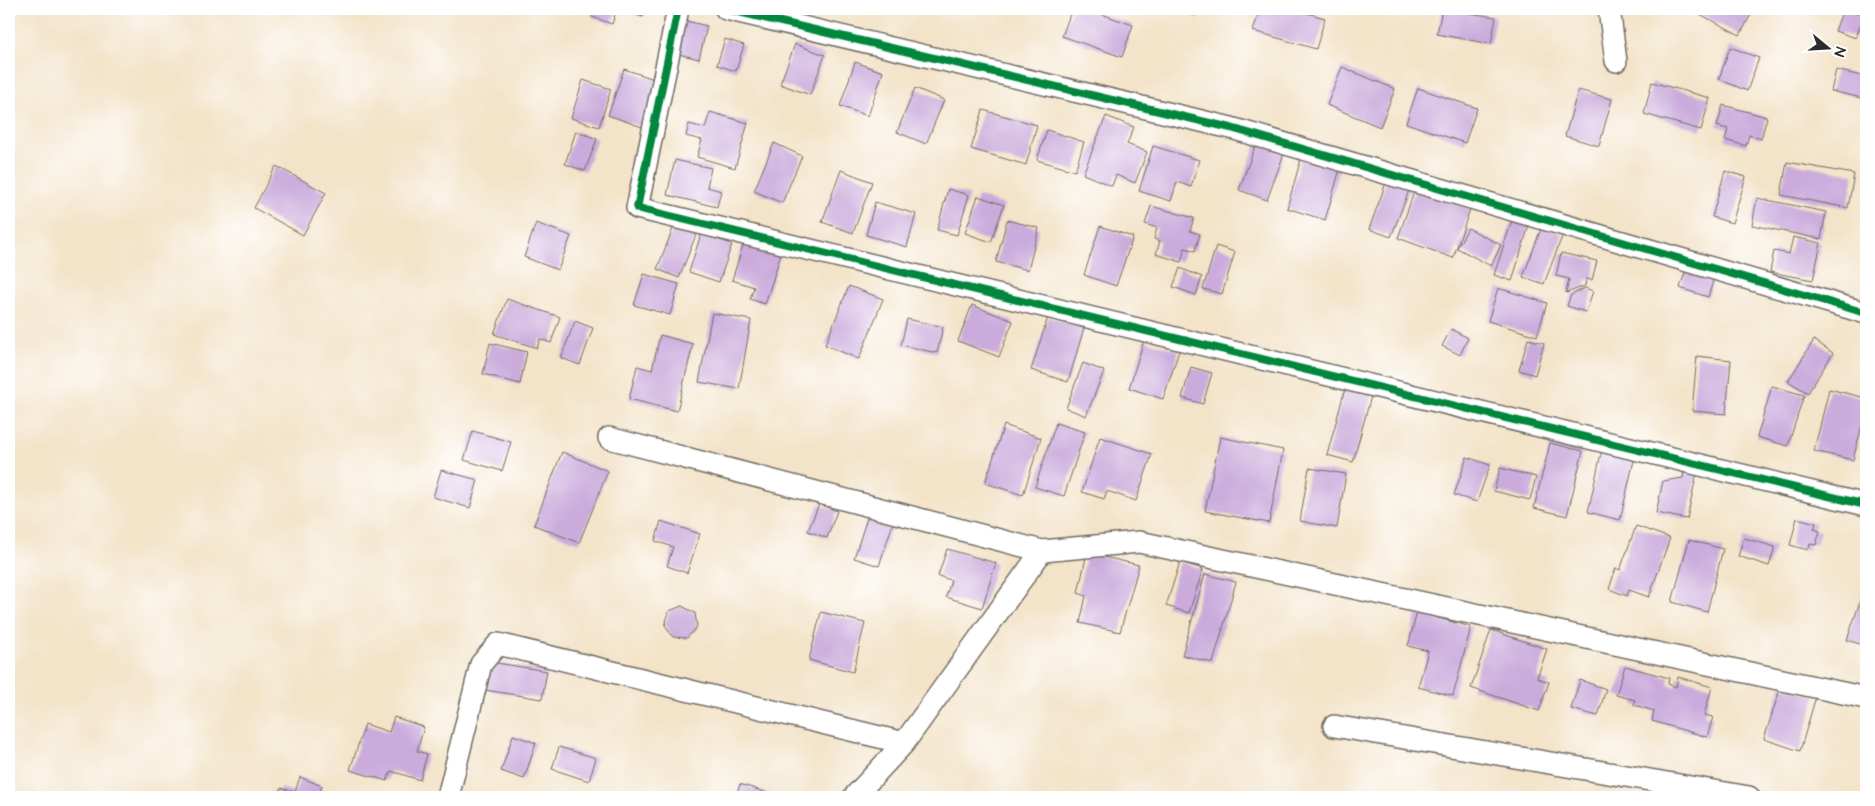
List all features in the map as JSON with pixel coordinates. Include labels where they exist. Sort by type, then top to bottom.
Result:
[{"type":"street","points":[[678,9],[638,208],[1866,505]]},
{"type":"street","points":[[726,9],[1231,128],[1866,313]]},
{"type":"street","points":[[1609,9],[1616,61]]},
{"type":"street","points":[[609,438],[1042,551],[1139,542],[1866,698]]},
{"type":"street","points":[[854,797],[904,743],[1042,551]]},
{"type":"street","points":[[448,797],[481,664],[498,644],[904,743]]},
{"type":"street","points":[[1334,726],[1749,797]]},
{"type":"building","points":[[594,9],[617,9],[612,24],[592,17]]},
{"type":"building","points":[[618,9],[645,9],[643,17]]},
{"type":"building","points":[[1072,9],[1087,9],[1133,25],[1122,57],[1062,36]]},
{"type":"building","points":[[1176,9],[1198,9],[1195,16]]},
{"type":"building","points":[[1260,9],[1292,9],[1325,18],[1316,49],[1253,31]]},
{"type":"building","points":[[1442,9],[1496,17],[1491,44],[1437,34]]},
{"type":"building","points":[[1690,9],[1754,9],[1740,35]]},
{"type":"building","points":[[1843,9],[1864,14],[1856,38],[1835,31]]},
{"type":"building","points":[[678,19],[707,26],[699,59],[670,52]]},
{"type":"building","points":[[725,39],[744,45],[736,71],[717,65]]},
{"type":"building","points":[[795,44],[825,55],[810,95],[780,84]]},
{"type":"building","points":[[1730,47],[1759,58],[1747,91],[1719,79]]},
{"type":"building","points":[[855,62],[883,72],[868,116],[840,106]]},
{"type":"building","points":[[1342,67],[1395,89],[1380,127],[1327,105]]},
{"type":"building","points":[[624,69],[657,80],[642,127],[608,115]]},
{"type":"building","points":[[1836,70],[1866,77],[1866,99],[1831,91]]},
{"type":"building","points":[[583,80],[611,89],[599,127],[571,118]]},
{"type":"building","points":[[1652,82],[1710,98],[1701,130],[1644,114]]},
{"type":"building","points":[[915,88],[944,100],[926,144],[897,132]]},
{"type":"building","points":[[1418,88],[1477,108],[1465,143],[1406,123]]},
{"type":"building","points":[[1578,90],[1612,99],[1599,146],[1565,136]]},
{"type":"building","points":[[1723,105],[1767,117],[1761,139],[1749,135],[1746,146],[1725,140],[1728,129],[1717,126]]},
{"type":"building","points":[[983,110],[1037,125],[1026,165],[971,149]]},
{"type":"building","points":[[710,112],[748,123],[735,168],[697,157],[702,140],[686,136],[689,124],[705,128]]},
{"type":"building","points":[[1106,116],[1134,127],[1127,144],[1147,152],[1135,183],[1116,175],[1112,186],[1083,174]]},
{"type":"building","points":[[1047,130],[1084,142],[1075,171],[1037,160]]},
{"type":"building","points":[[576,131],[597,139],[585,171],[565,164]]},
{"type":"building","points":[[1257,141],[1285,151],[1267,200],[1239,190]]},
{"type":"building","points":[[774,143],[802,156],[782,203],[754,191]]},
{"type":"building","points":[[1153,146],[1199,160],[1191,187],[1177,182],[1171,201],[1139,191]]},
{"type":"building","points":[[1302,155],[1341,166],[1325,220],[1287,208]]},
{"type":"building","points":[[675,160],[711,168],[707,187],[721,191],[717,207],[667,195]]},
{"type":"building","points":[[1787,162],[1854,174],[1848,208],[1781,195]]},
{"type":"building","points":[[276,166],[326,193],[303,235],[254,208]]},
{"type":"building","points":[[841,170],[872,182],[853,233],[822,222]]},
{"type":"building","points":[[1725,171],[1746,177],[1732,223],[1712,217]]},
{"type":"building","points":[[1387,180],[1410,188],[1391,237],[1369,229]]},
{"type":"building","points":[[948,189],[969,195],[957,235],[937,230]]},
{"type":"building","points":[[1415,189],[1470,209],[1453,258],[1398,238]]},
{"type":"building","points":[[978,196],[1004,205],[991,242],[965,233]]},
{"type":"building","points":[[1757,198],[1826,212],[1821,239],[1752,225]]},
{"type":"building","points":[[875,202],[916,214],[907,247],[866,235]]},
{"type":"building","points":[[1151,206],[1194,218],[1190,231],[1200,234],[1195,251],[1185,248],[1181,262],[1156,254],[1160,241],[1154,239],[1157,228],[1145,224]]},
{"type":"building","points":[[1007,220],[1039,228],[1028,270],[996,262]]},
{"type":"building","points":[[1512,220],[1529,225],[1512,281],[1494,275]]},
{"type":"building","points":[[676,221],[698,230],[679,278],[657,269]]},
{"type":"building","points":[[536,223],[571,236],[558,270],[524,257]]},
{"type":"building","points":[[1100,226],[1133,237],[1116,286],[1084,275]]},
{"type":"building","points":[[1542,226],[1563,234],[1544,284],[1523,277]]},
{"type":"building","points":[[1468,228],[1501,245],[1491,266],[1457,248]]},
{"type":"building","points":[[701,234],[732,244],[719,282],[689,272]]},
{"type":"building","points":[[1793,237],[1821,243],[1813,280],[1770,272],[1774,251],[1789,254]]},
{"type":"building","points":[[744,242],[781,254],[765,304],[750,299],[754,287],[732,280]]},
{"type":"building","points":[[1216,246],[1235,252],[1222,294],[1203,289]]},
{"type":"building","points":[[1561,253],[1597,261],[1592,280],[1586,279],[1585,286],[1566,293],[1569,279],[1556,276]]},
{"type":"building","points":[[1180,268],[1202,277],[1196,295],[1173,287]]},
{"type":"building","points":[[1686,269],[1714,278],[1708,297],[1680,288]]},
{"type":"building","points":[[644,274],[679,284],[670,315],[634,305]]},
{"type":"building","points":[[849,286],[883,299],[859,359],[825,345]]},
{"type":"building","points":[[1498,288],[1547,303],[1537,336],[1488,321]]},
{"type":"building","points":[[1585,288],[1593,291],[1586,312],[1567,306],[1571,295]]},
{"type":"building","points":[[507,299],[560,317],[551,343],[540,339],[537,348],[494,334]]},
{"type":"building","points":[[972,305],[1013,321],[999,357],[958,341]]},
{"type":"building","points":[[712,313],[751,320],[739,389],[699,382]]},
{"type":"building","points":[[1048,317],[1084,328],[1068,382],[1031,370]]},
{"type":"building","points":[[907,319],[943,327],[937,353],[901,345]]},
{"type":"building","points":[[575,321],[593,328],[580,365],[561,358]]},
{"type":"building","points":[[1451,329],[1468,338],[1460,355],[1442,346]]},
{"type":"building","points":[[660,335],[693,344],[677,411],[629,399],[637,366],[652,370]]},
{"type":"building","points":[[1528,339],[1544,343],[1535,375],[1519,370]]},
{"type":"building","points":[[1144,340],[1179,351],[1163,399],[1129,388]]},
{"type":"building","points":[[1814,340],[1833,353],[1808,393],[1788,381]]},
{"type":"building","points":[[490,343],[527,352],[520,384],[483,374]]},
{"type":"building","points":[[1697,356],[1731,360],[1726,414],[1692,411]]},
{"type":"building","points":[[1083,363],[1104,371],[1086,416],[1066,408]]},
{"type":"building","points":[[1191,367],[1212,373],[1203,404],[1182,398]]},
{"type":"building","points":[[1772,386],[1804,395],[1788,446],[1757,437]]},
{"type":"building","points":[[1345,389],[1371,396],[1353,462],[1327,455]]},
{"type":"building","points":[[1829,389],[1866,398],[1866,410],[1853,460],[1814,451]]},
{"type":"building","points":[[1056,423],[1085,432],[1064,496],[1035,487]]},
{"type":"building","points":[[1004,425],[1041,438],[1023,495],[985,483]]},
{"type":"building","points":[[473,431],[511,442],[502,471],[464,460]]},
{"type":"building","points":[[1100,437],[1152,454],[1136,501],[1107,491],[1104,499],[1082,492]]},
{"type":"building","points":[[1220,437],[1283,450],[1269,523],[1205,511]]},
{"type":"building","points":[[1550,443],[1583,451],[1567,516],[1534,508]]},
{"type":"building","points":[[1602,449],[1635,456],[1620,520],[1588,512]]},
{"type":"building","points":[[562,452],[608,471],[579,543],[534,525]]},
{"type":"building","points":[[1467,457],[1490,465],[1477,502],[1454,495]]},
{"type":"building","points":[[1309,468],[1346,474],[1337,528],[1300,521]]},
{"type":"building","points":[[1500,468],[1536,477],[1530,500],[1494,491]]},
{"type":"building","points":[[441,470],[478,480],[470,508],[433,497]]},
{"type":"building","points":[[1684,470],[1697,472],[1687,519],[1656,513],[1663,481],[1683,478]]},
{"type":"building","points":[[819,504],[837,511],[827,538],[808,531]]},
{"type":"building","points":[[868,515],[893,523],[879,566],[854,558]]},
{"type":"building","points":[[1797,518],[1816,523],[1814,529],[1820,531],[1816,545],[1810,544],[1808,550],[1790,545]]},
{"type":"building","points":[[661,521],[700,534],[687,573],[667,566],[673,547],[655,541]]},
{"type":"building","points":[[1636,526],[1670,538],[1649,597],[1629,590],[1627,596],[1609,589],[1616,568],[1620,570]]},
{"type":"building","points":[[1744,538],[1775,547],[1769,566],[1738,556]]},
{"type":"building","points":[[1689,540],[1723,549],[1707,612],[1672,602]]},
{"type":"building","points":[[947,549],[996,563],[982,608],[946,597],[951,580],[938,576]]},
{"type":"building","points":[[1087,553],[1139,565],[1120,632],[1080,623],[1086,596],[1078,593]]},
{"type":"building","points":[[1180,562],[1203,569],[1189,613],[1166,606]]},
{"type":"building","points":[[1205,574],[1236,582],[1213,663],[1182,655]]},
{"type":"building","points":[[1866,587],[1866,646],[1847,640]]},
{"type":"building","points":[[682,606],[695,613],[697,627],[687,638],[673,637],[665,625],[669,611]]},
{"type":"building","points":[[821,612],[865,623],[853,672],[809,660]]},
{"type":"building","points":[[1417,612],[1471,627],[1453,696],[1418,687],[1428,651],[1408,646]]},
{"type":"building","points":[[1491,630],[1547,649],[1537,678],[1549,682],[1539,711],[1471,688]]},
{"type":"building","points":[[490,662],[547,671],[542,699],[485,690]]},
{"type":"building","points":[[1625,666],[1669,678],[1668,684],[1676,687],[1678,677],[1712,687],[1704,715],[1713,717],[1707,737],[1652,721],[1654,711],[1634,705],[1635,700],[1616,695]]},
{"type":"building","points":[[1580,680],[1606,689],[1598,716],[1571,709]]},
{"type":"building","points":[[1781,686],[1816,696],[1800,751],[1764,739]]},
{"type":"building","points":[[394,717],[424,727],[417,751],[427,754],[420,780],[391,771],[387,781],[350,770],[365,724],[389,732]]},
{"type":"building","points":[[513,735],[536,743],[524,779],[501,771]]},
{"type":"building","points":[[559,747],[596,758],[589,781],[552,769]]},
{"type":"building","points":[[300,777],[322,786],[318,797],[277,797],[281,788],[295,792]]},
{"type":"building","points":[[740,784],[780,797],[736,797]]},
{"type":"cycle path","points":[[678,9],[637,208],[1866,505]]},
{"type":"cycle path","points":[[726,9],[1231,128],[1866,313]]}]
